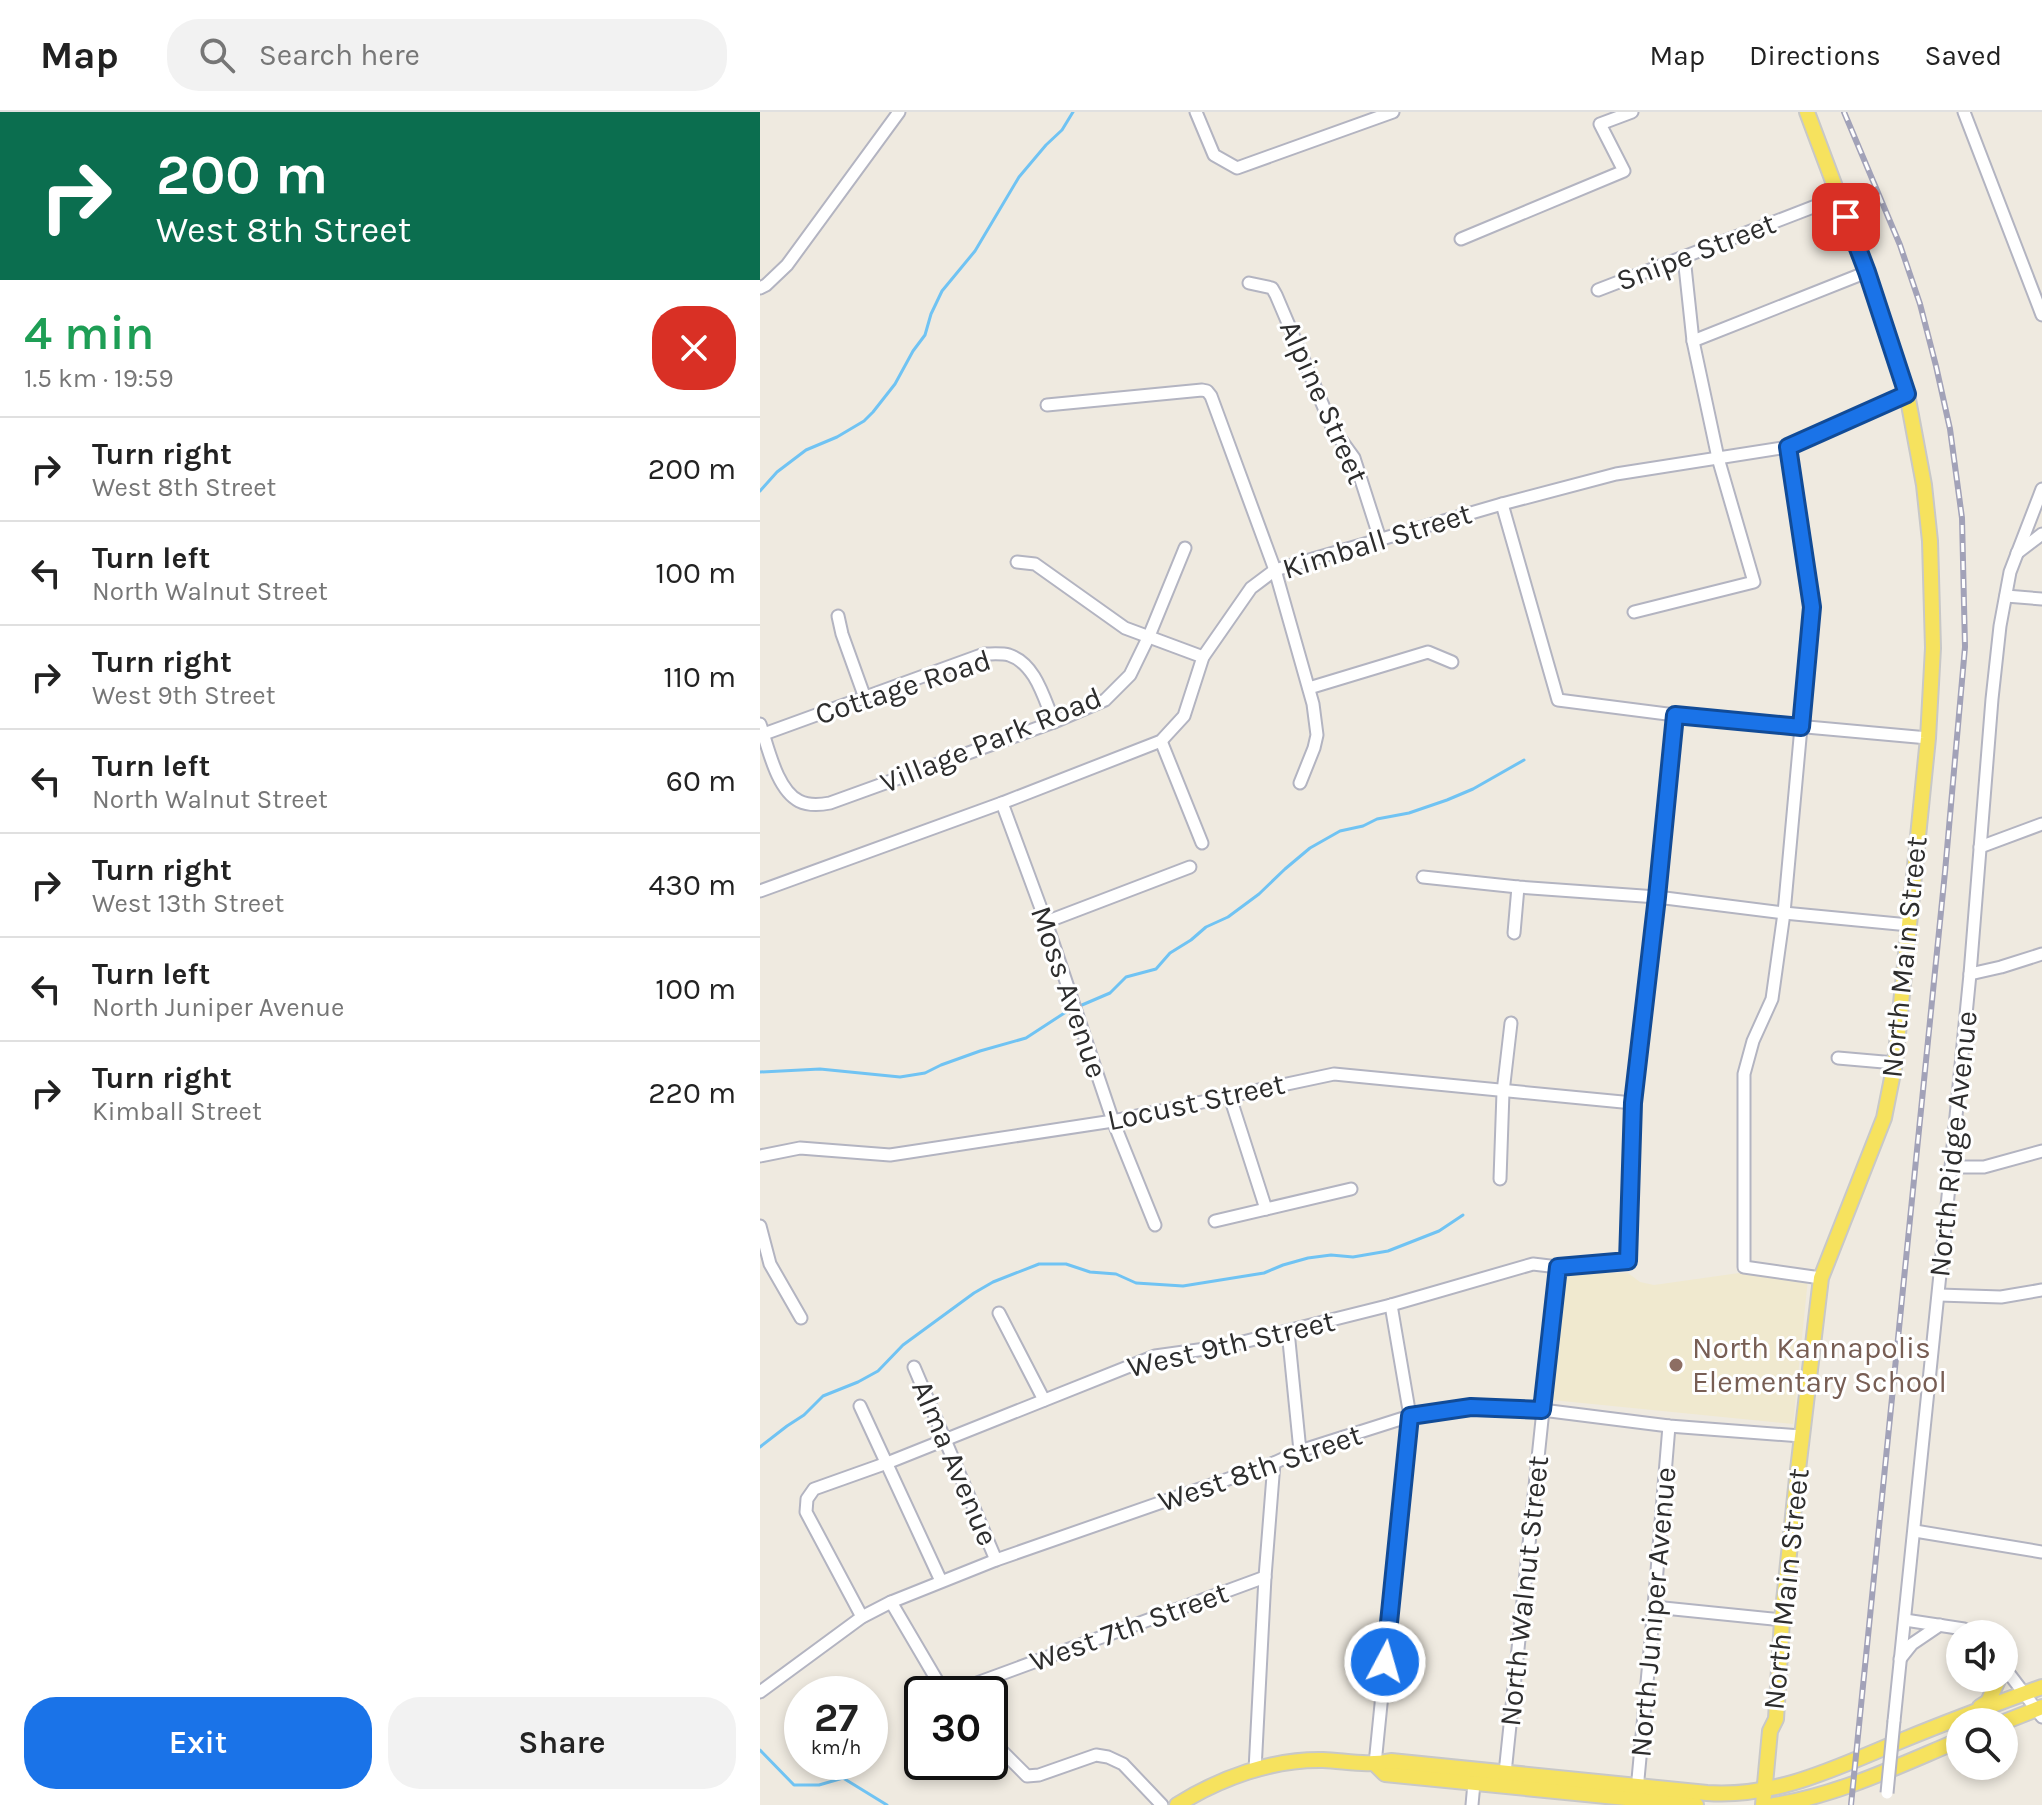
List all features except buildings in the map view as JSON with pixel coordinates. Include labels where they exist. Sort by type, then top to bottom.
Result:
[{"type":"main road","name":"North Main Street","points":[[1773,1805],[1767,1795],[1779,1735],[1776,1719],[1782,1620],[1821,1278],[1884,1118],[1895,1063],[1928,738],[1933,648],[1930,541],[1924,485],[1907,394],[1867,272],[1807,112]]},
{"type":"main road","points":[[1984,1708],[2037,1689]]},
{"type":"main road","points":[[1979,1708],[1988,1702],[1993,1692]]},
{"type":"main road","points":[[2018,1718],[2040,1711]]},
{"type":"main road","points":[[1375,1764],[1385,1774],[1474,1783],[1637,1793],[1767,1795],[1946,1723]]},
{"type":"main road","points":[[1773,1805],[1835,1790],[1946,1746]]},
{"type":"main road","points":[[1177,1805],[1195,1793],[1255,1770],[1319,1760],[1375,1764],[1391,1761],[1505,1773],[1696,1805]]},
{"type":"street","points":[[760,288],[787,265],[899,112]]},
{"type":"street","points":[[1196,112],[1214,155],[1237,168],[1393,112]]},
{"type":"street","points":[[1461,239],[1624,171],[1600,124],[1632,112]]},
{"type":"street","points":[[1964,112],[2042,315]]},
{"type":"street","name":"Snipe Street","points":[[1598,290],[1839,197]]},
{"type":"street","points":[[1634,612],[1754,582],[1718,458],[1693,341],[1684,257]]},
{"type":"street","points":[[1693,341],[1867,272]]},
{"type":"street","name":"Alpine Street","points":[[1249,283],[1272,288],[1276,295],[1333,429],[1354,458],[1380,539]]},
{"type":"street","points":[[1047,405],[1207,391],[1214,402],[1275,570],[1309,688],[1317,735],[1300,783]]},
{"type":"street","name":"Kimball Street","points":[[760,891],[1161,741],[1184,716],[1203,657],[1251,588],[1275,570],[1616,474],[1788,447],[1907,394]]},
{"type":"street","points":[[1788,447],[1812,607],[1784,913],[1772,999],[1753,1041],[1744,1074],[1744,1267],[1821,1278]]},
{"type":"street","name":"North Ridge Avenue","points":[[1886,1799],[1970,974],[1992,699],[2010,572],[2042,489]]},
{"type":"street","points":[[1502,504],[1558,700],[1675,715],[1928,738]]},
{"type":"street","points":[[2017,554],[2042,534]]},
{"type":"street","name":"Village Park Road","points":[[762,729],[776,771],[789,792],[799,802],[816,805],[830,803],[1054,722],[1105,700],[1130,675],[1185,548]]},
{"type":"street","points":[[1017,562],[1035,564],[1125,628],[1203,657]]},
{"type":"street","points":[[2006,596],[2042,599]]},
{"type":"street","points":[[838,616],[865,698]]},
{"type":"street","points":[[1309,688],[1428,652],[1452,662]]},
{"type":"street","name":"Cottage Road","points":[[762,729],[865,698],[984,654],[1009,655],[1025,664],[1034,675],[1054,722]]},
{"type":"street","points":[[1633,1103],[1675,715]]},
{"type":"street","points":[[1161,741],[1202,843]]},
{"type":"street","name":"Moss Avenue","points":[[1002,803],[1113,1121],[1155,1225]]},
{"type":"street","points":[[1980,847],[2042,824]]},
{"type":"street","points":[[1046,922],[1190,867]]},
{"type":"street","points":[[1423,877],[1657,897],[1909,925]]},
{"type":"street","points":[[1514,933],[1518,887]]},
{"type":"street","points":[[1970,974],[2042,954]]},
{"type":"street","points":[[1500,1179],[1503,1092],[1511,1023]]},
{"type":"street","points":[[1838,1058],[1895,1063]]},
{"type":"street","name":"Locust Street","points":[[760,1156],[800,1148],[890,1155],[1113,1121],[1334,1074],[1633,1103]]},
{"type":"street","points":[[1230,1097],[1266,1209]]},
{"type":"street","name":"West 9th Street","points":[[862,1617],[806,1512],[807,1499],[814,1489],[1155,1356],[1227,1346],[1391,1305],[1533,1264],[1558,1267],[1628,1261],[1633,1103]]},
{"type":"street","points":[[1951,1167],[1984,1167],[2042,1151]]},
{"type":"street","points":[[1215,1221],[1351,1189]]},
{"type":"street","points":[[760,1226],[770,1264],[801,1318]]},
{"type":"street","name":"North Walnut Street","points":[[1505,1773],[1558,1267]]},
{"type":"street","points":[[1939,1295],[2001,1297],[2042,1290]]},
{"type":"street","points":[[1375,1764],[1410,1416],[1391,1305]]},
{"type":"street","points":[[999,1313],[1044,1400]]},
{"type":"street","points":[[1288,1331],[1300,1451]]},
{"type":"street","name":"Alma Avenue","points":[[914,1367],[996,1560]]},
{"type":"street","points":[[860,1406],[941,1581]]},
{"type":"street","name":"West 8th Street","points":[[760,1692],[862,1617],[891,1602],[996,1560],[1274,1463],[1300,1451],[1410,1416],[1471,1407],[1542,1410],[1669,1426],[1801,1436]]},
{"type":"street","name":"North Juniper Avenue","points":[[1637,1793],[1669,1426]]},
{"type":"street","points":[[1255,1770],[1274,1463]]},
{"type":"street","points":[[1915,1531],[2042,1552]]},
{"type":"street","name":"West 7th Street","points":[[995,1676],[1265,1577]]},
{"type":"street","points":[[891,1602],[935,1676]]},
{"type":"street","points":[[1654,1607],[1782,1620]]},
{"type":"street","points":[[1905,1620],[1946,1626]]},
{"type":"street","points":[[1899,1659],[1912,1644],[1940,1625]]},
{"type":"street","points":[[2018,1676],[2037,1689],[2040,1711]]},
{"type":"street","points":[[1008,1757],[1027,1776],[1039,1775],[1096,1755],[1108,1757],[1123,1764],[1162,1805]]},
{"type":"street","points":[[1472,1805],[1474,1783]]},
{"type":"shaded area","name":"North Kannapolis Elementary School","points":[[1571,1272],[1628,1273],[1640,1282],[1654,1285],[1739,1273],[1808,1279],[1793,1424],[1552,1400],[1550,1394],[1563,1276]]},
{"type":"waterway","points":[[760,491],[777,472],[806,450],[837,437],[873,412],[895,384],[925,335],[942,291],[975,251],[1019,177],[1062,130],[1073,112]]},
{"type":"waterway","points":[[1082,1005],[1110,993],[1126,977],[1156,969],[1170,953],[1206,927],[1228,917],[1310,848],[1340,831],[1447,800],[1524,760]]},
{"type":"waterway","points":[[760,1072],[820,1069],[900,1077],[925,1073],[980,1051],[1026,1038],[1069,1010]]},
{"type":"waterway","points":[[760,1447],[804,1415],[823,1396],[878,1371],[903,1345],[974,1293],[1039,1264],[1066,1264],[1090,1272],[1116,1274],[1136,1283],[1183,1286],[1264,1273],[1308,1258],[1331,1255],[1353,1257],[1388,1251],[1439,1231],[1463,1215]]},
{"type":"waterway","points":[[760,1750],[794,1785],[819,1785],[843,1778],[887,1805]]},
{"type":"railway","points":[[1844,112],[1900,245],[1936,366],[1950,429],[1962,518],[1965,647],[1851,1805]]},
{"type":"place","name":"North Kannapolis Elementary School","points":[[1676,1365]]},
{"type":"route","points":[[1385,1662],[1410,1416],[1471,1407],[1542,1410],[1558,1267],[1628,1261],[1633,1103],[1675,715],[1801,727],[1812,607],[1788,447],[1907,394],[1846,217]]}]
